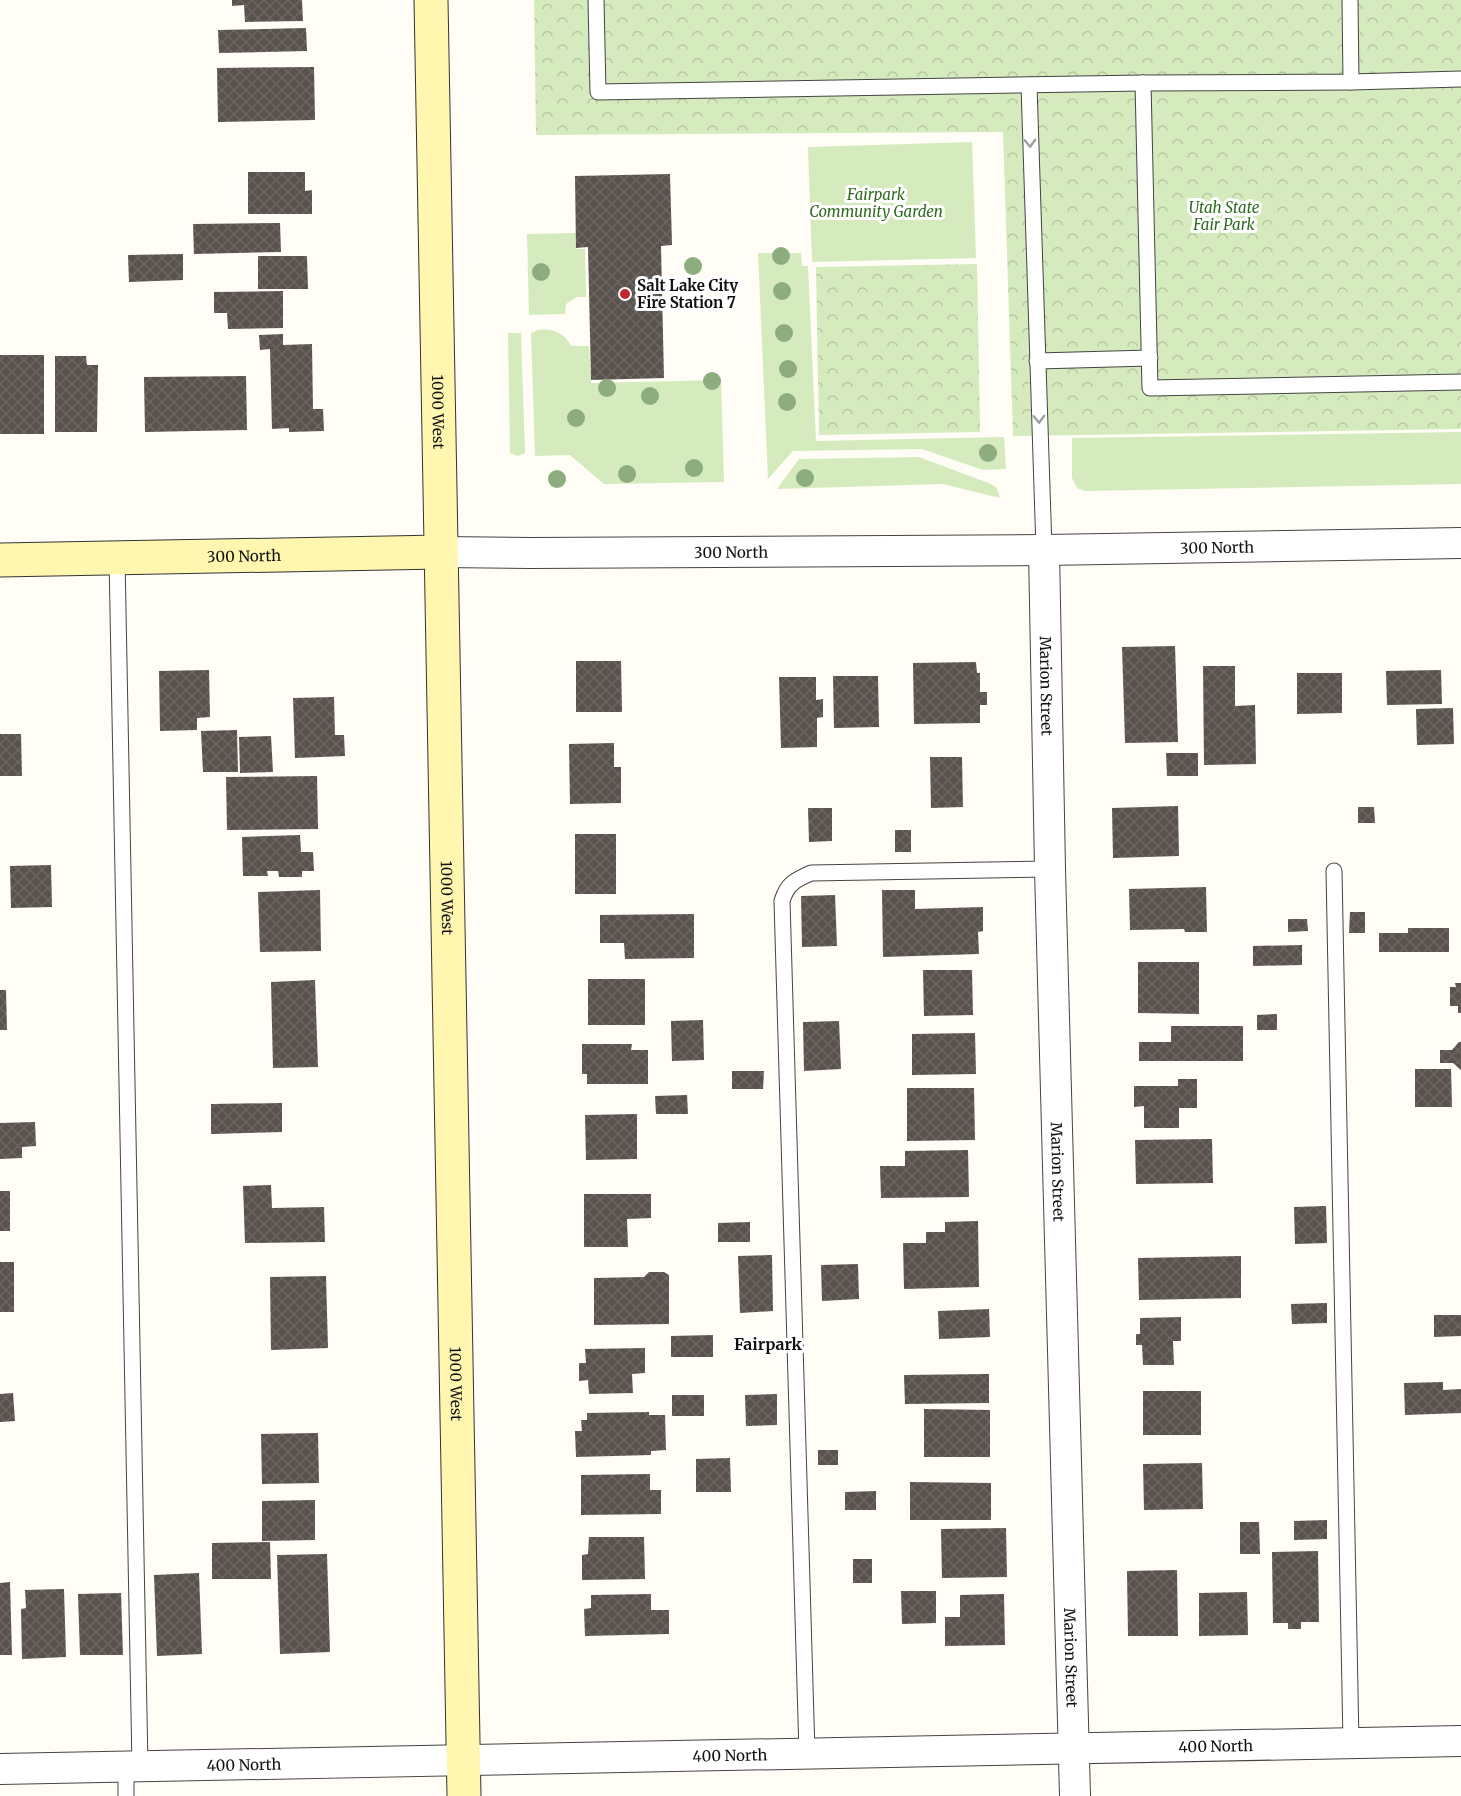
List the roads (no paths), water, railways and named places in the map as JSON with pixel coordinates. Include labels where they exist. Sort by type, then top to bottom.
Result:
[{"type":"street","name":"1000 West","points":[[431,0],[464,1796]]},
{"type":"street","name":"300 North","points":[[0,560],[441,552],[531,554],[1044,550],[1461,543]]},
{"type":"street","name":"Marion Street","points":[[1044,550],[1050,870],[1075,1796]]},
{"type":"street","name":"400 North","points":[[0,1768],[1461,1740]]},
{"type":"lane","points":[[596,0],[598,92],[1461,79]]},
{"type":"lane","points":[[1350,0],[1351,82]]},
{"type":"lane","points":[[1143,83],[1150,388],[1461,382]]},
{"type":"lane","points":[[1029,85],[1044,550]]},
{"type":"lane","points":[[1037,361],[1150,358]]},
{"type":"lane","points":[[117,558],[133,1766],[126,1796]]},
{"type":"lane","points":[[807,1753],[782,902],[786,888],[797,879],[811,873],[1050,870]]},
{"type":"lane","points":[[1334,871],[1351,1742]]},
{"type":"place","name":"Salt Lake City Fire Station 7","points":[[625,294]]},
{"type":"district","name":"Fairpark","points":[[768,1344]]},
{"type":"park label","name":"Fairpark Community Garden","points":[[876,202]]},
{"type":"park label","name":"Utah State Fair Park","points":[[1224,216]]}]
